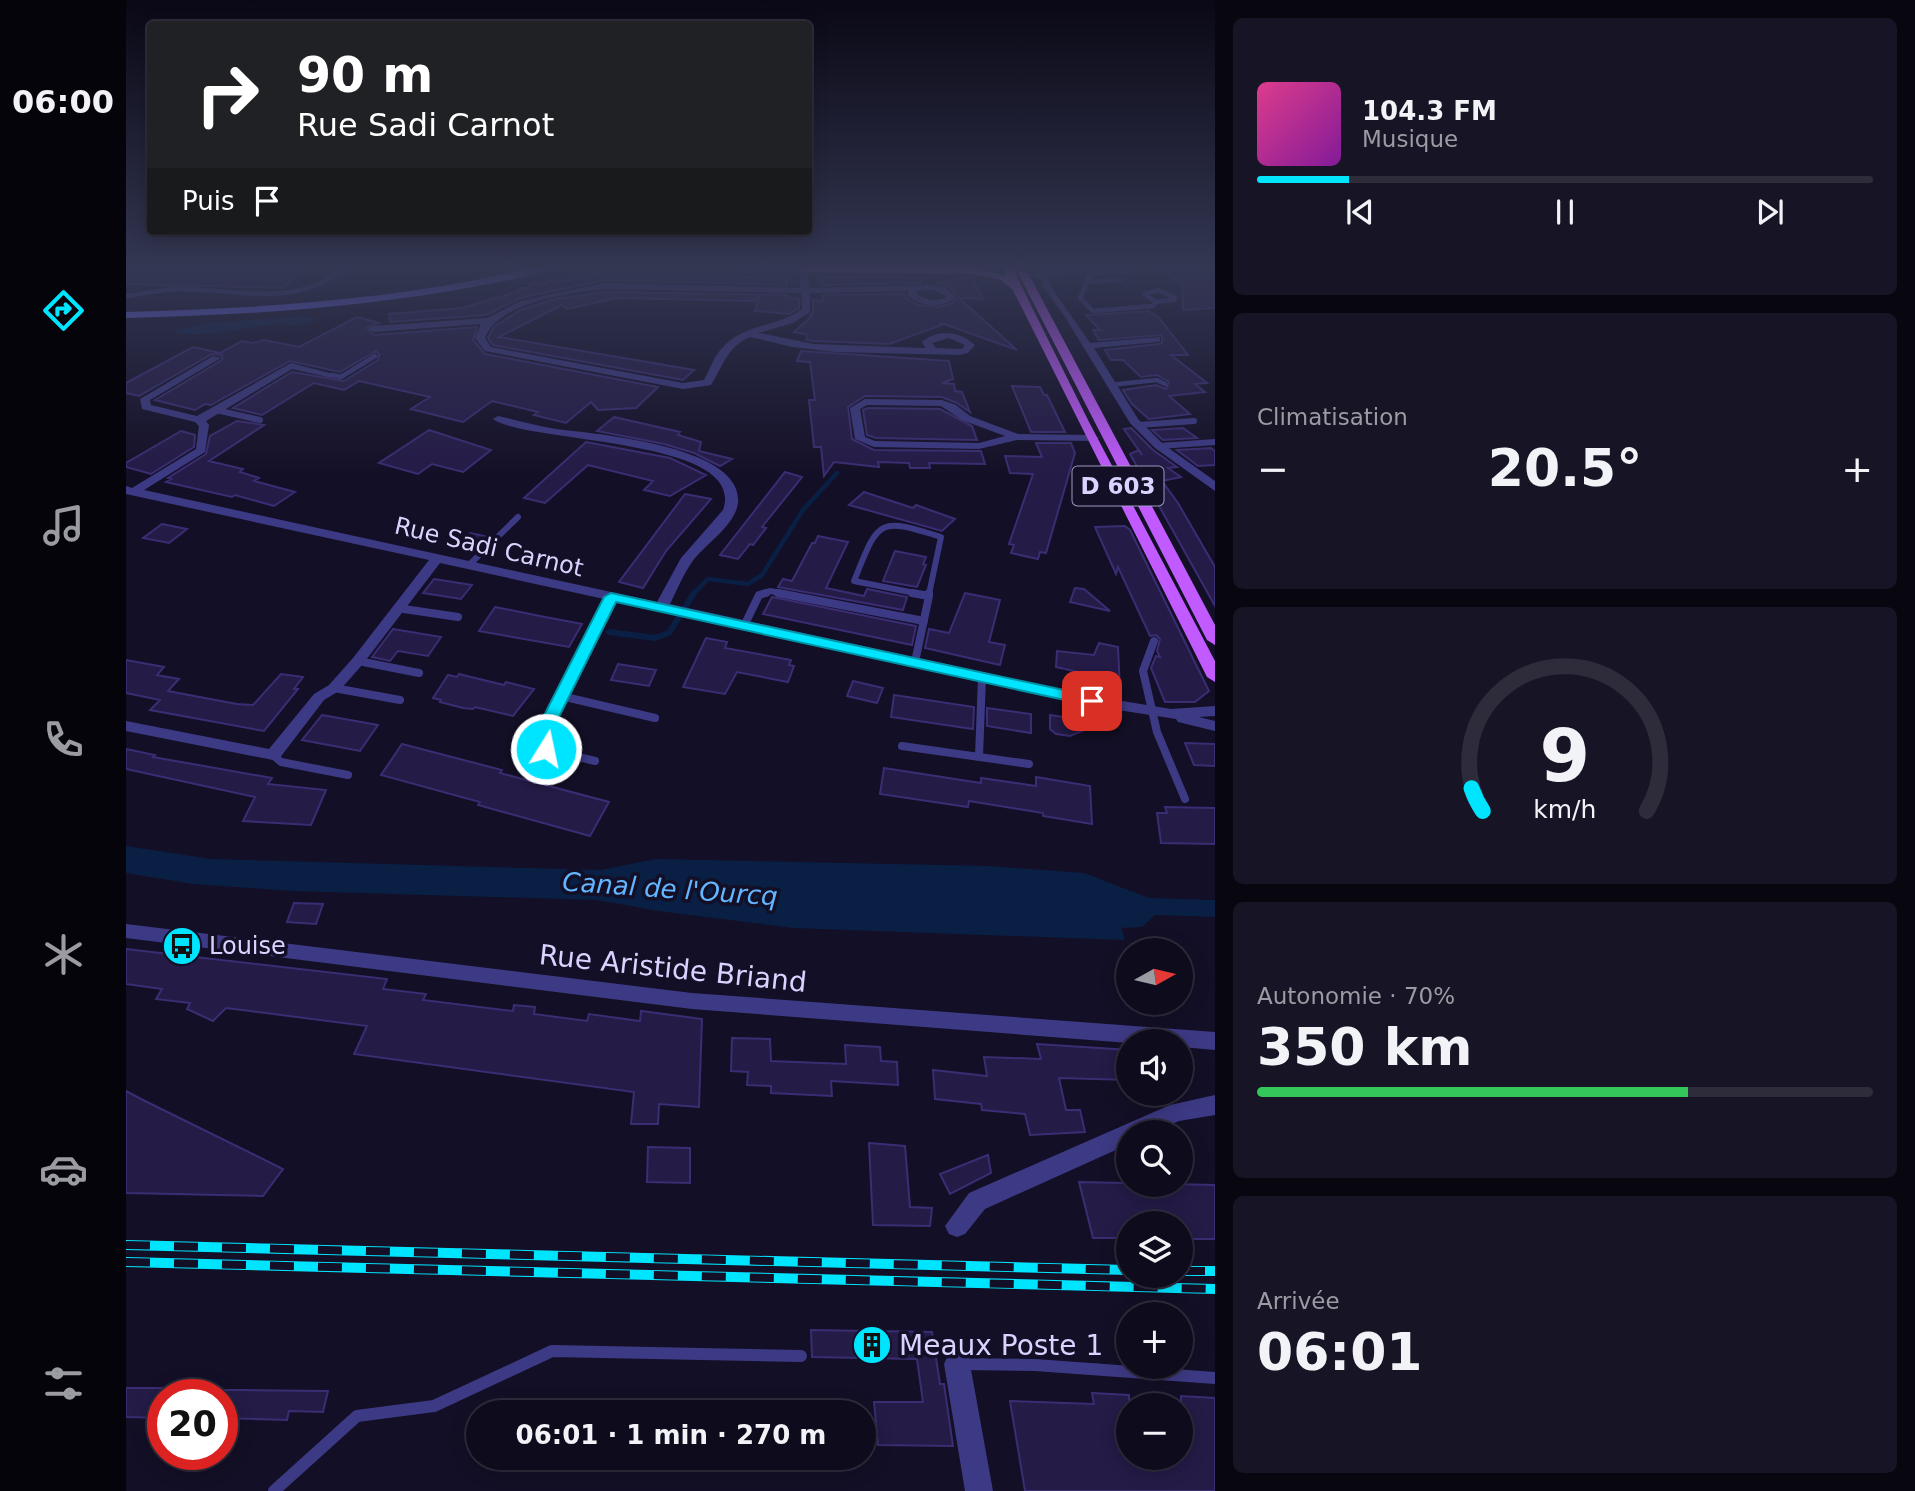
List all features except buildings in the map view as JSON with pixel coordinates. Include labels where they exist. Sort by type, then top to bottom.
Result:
[{"type":"main road","name":"D 603","points":[[1040,337],[1215,677]]},
{"type":"main road","name":"D 603","points":[[1060,337],[1215,640]]},
{"type":"street","points":[[481,337],[488,349],[683,386],[707,383],[715,372],[718,358],[732,343],[745,337]]},
{"type":"street","points":[[760,337],[799,347],[922,351],[932,349]]},
{"type":"street","points":[[1081,337],[1138,425],[1159,446],[1215,486]]},
{"type":"street","points":[[1087,346],[1157,339]]},
{"type":"street","points":[[129,491],[201,450],[204,425],[199,420],[146,407],[145,399],[216,358]]},
{"type":"street","points":[[199,420],[291,366],[332,375]]},
{"type":"street","points":[[1017,437],[966,418],[942,403],[864,402],[855,408],[860,439],[874,444],[979,446],[1017,437],[1094,438]]},
{"type":"street","points":[[498,419],[552,432],[642,445],[695,459],[725,480],[732,493],[732,504],[686,560],[661,608]]},
{"type":"street","name":"Rue Sadi Carnot","points":[[129,491],[982,677],[1171,714],[1215,726]]},
{"type":"street","points":[[126,726],[273,755],[319,696],[334,688],[358,661],[437,558]]},
{"type":"street","name":"Rue Sadi Carnot","points":[[1171,714],[1215,711]]},
{"type":"street","name":"Rue Aristide Briand","points":[[126,931],[692,1001],[1215,1041]]},
{"type":"street","points":[[1160,1120],[1178,1112],[1215,1105]]},
{"type":"street","points":[[957,1226],[978,1201],[1116,1139]]},
{"type":"street","points":[[957,1364],[979,1491]]},
{"type":"lane","points":[[332,375],[341,377],[375,356]]},
{"type":"lane","points":[[1110,385],[1157,380],[1165,384]]},
{"type":"lane","points":[[216,410],[260,420]]},
{"type":"lane","points":[[1138,425],[1194,421]]},
{"type":"lane","points":[[1159,446],[1215,442]]},
{"type":"lane","points":[[469,565],[517,517]]},
{"type":"lane","points":[[915,662],[924,621],[941,537],[896,523],[886,526],[873,538],[855,581],[929,596]]},
{"type":"lane","points":[[744,626],[759,595],[770,590],[924,621]]},
{"type":"lane","points":[[595,761],[546,749],[543,733],[611,597]]},
{"type":"lane","points":[[397,608],[458,617]]},
{"type":"lane","points":[[1154,641],[1143,671],[1157,732],[1185,799]]},
{"type":"lane","points":[[358,661],[419,673]]},
{"type":"lane","points":[[979,757],[982,677]]},
{"type":"lane","points":[[334,688],[400,700]]},
{"type":"lane","points":[[561,696],[654,718]]},
{"type":"lane","points":[[902,746],[1029,764]]},
{"type":"lane","points":[[273,755],[281,762],[348,775]]},
{"type":"lane","points":[[274,1491],[357,1416],[434,1406],[552,1351],[801,1356]]},
{"type":"lane","points":[[957,1364],[1035,1365],[1215,1378]]},
{"type":"water","name":"Canal de l'Ourcq","points":[[126,846],[211,859],[601,870],[655,859],[989,866],[1084,873],[1149,898],[1215,900],[1215,917],[1155,915],[1142,927],[1121,928],[1124,938],[1116,940],[793,928],[658,911],[597,900],[293,891],[193,884],[126,873]]},
{"type":"waterway","points":[[694,593],[708,579],[748,584],[762,575],[803,510],[837,473]]},
{"type":"waterway","points":[[684,609],[694,593]]},
{"type":"waterway","points":[[609,632],[655,638],[669,633],[679,617]]},
{"type":"railway","points":[[126,1245],[1116,1270]]},
{"type":"railway","points":[[126,1262],[1215,1289]]},
{"type":"railway","points":[[1193,1271],[1215,1271]]},
{"type":"place","name":"Louise","points":[[182,946]]},
{"type":"place","name":"Meaux Poste 1","points":[[872,1345]]},
{"type":"route","points":[[546,749],[543,733],[611,597],[1092,701]]}]
